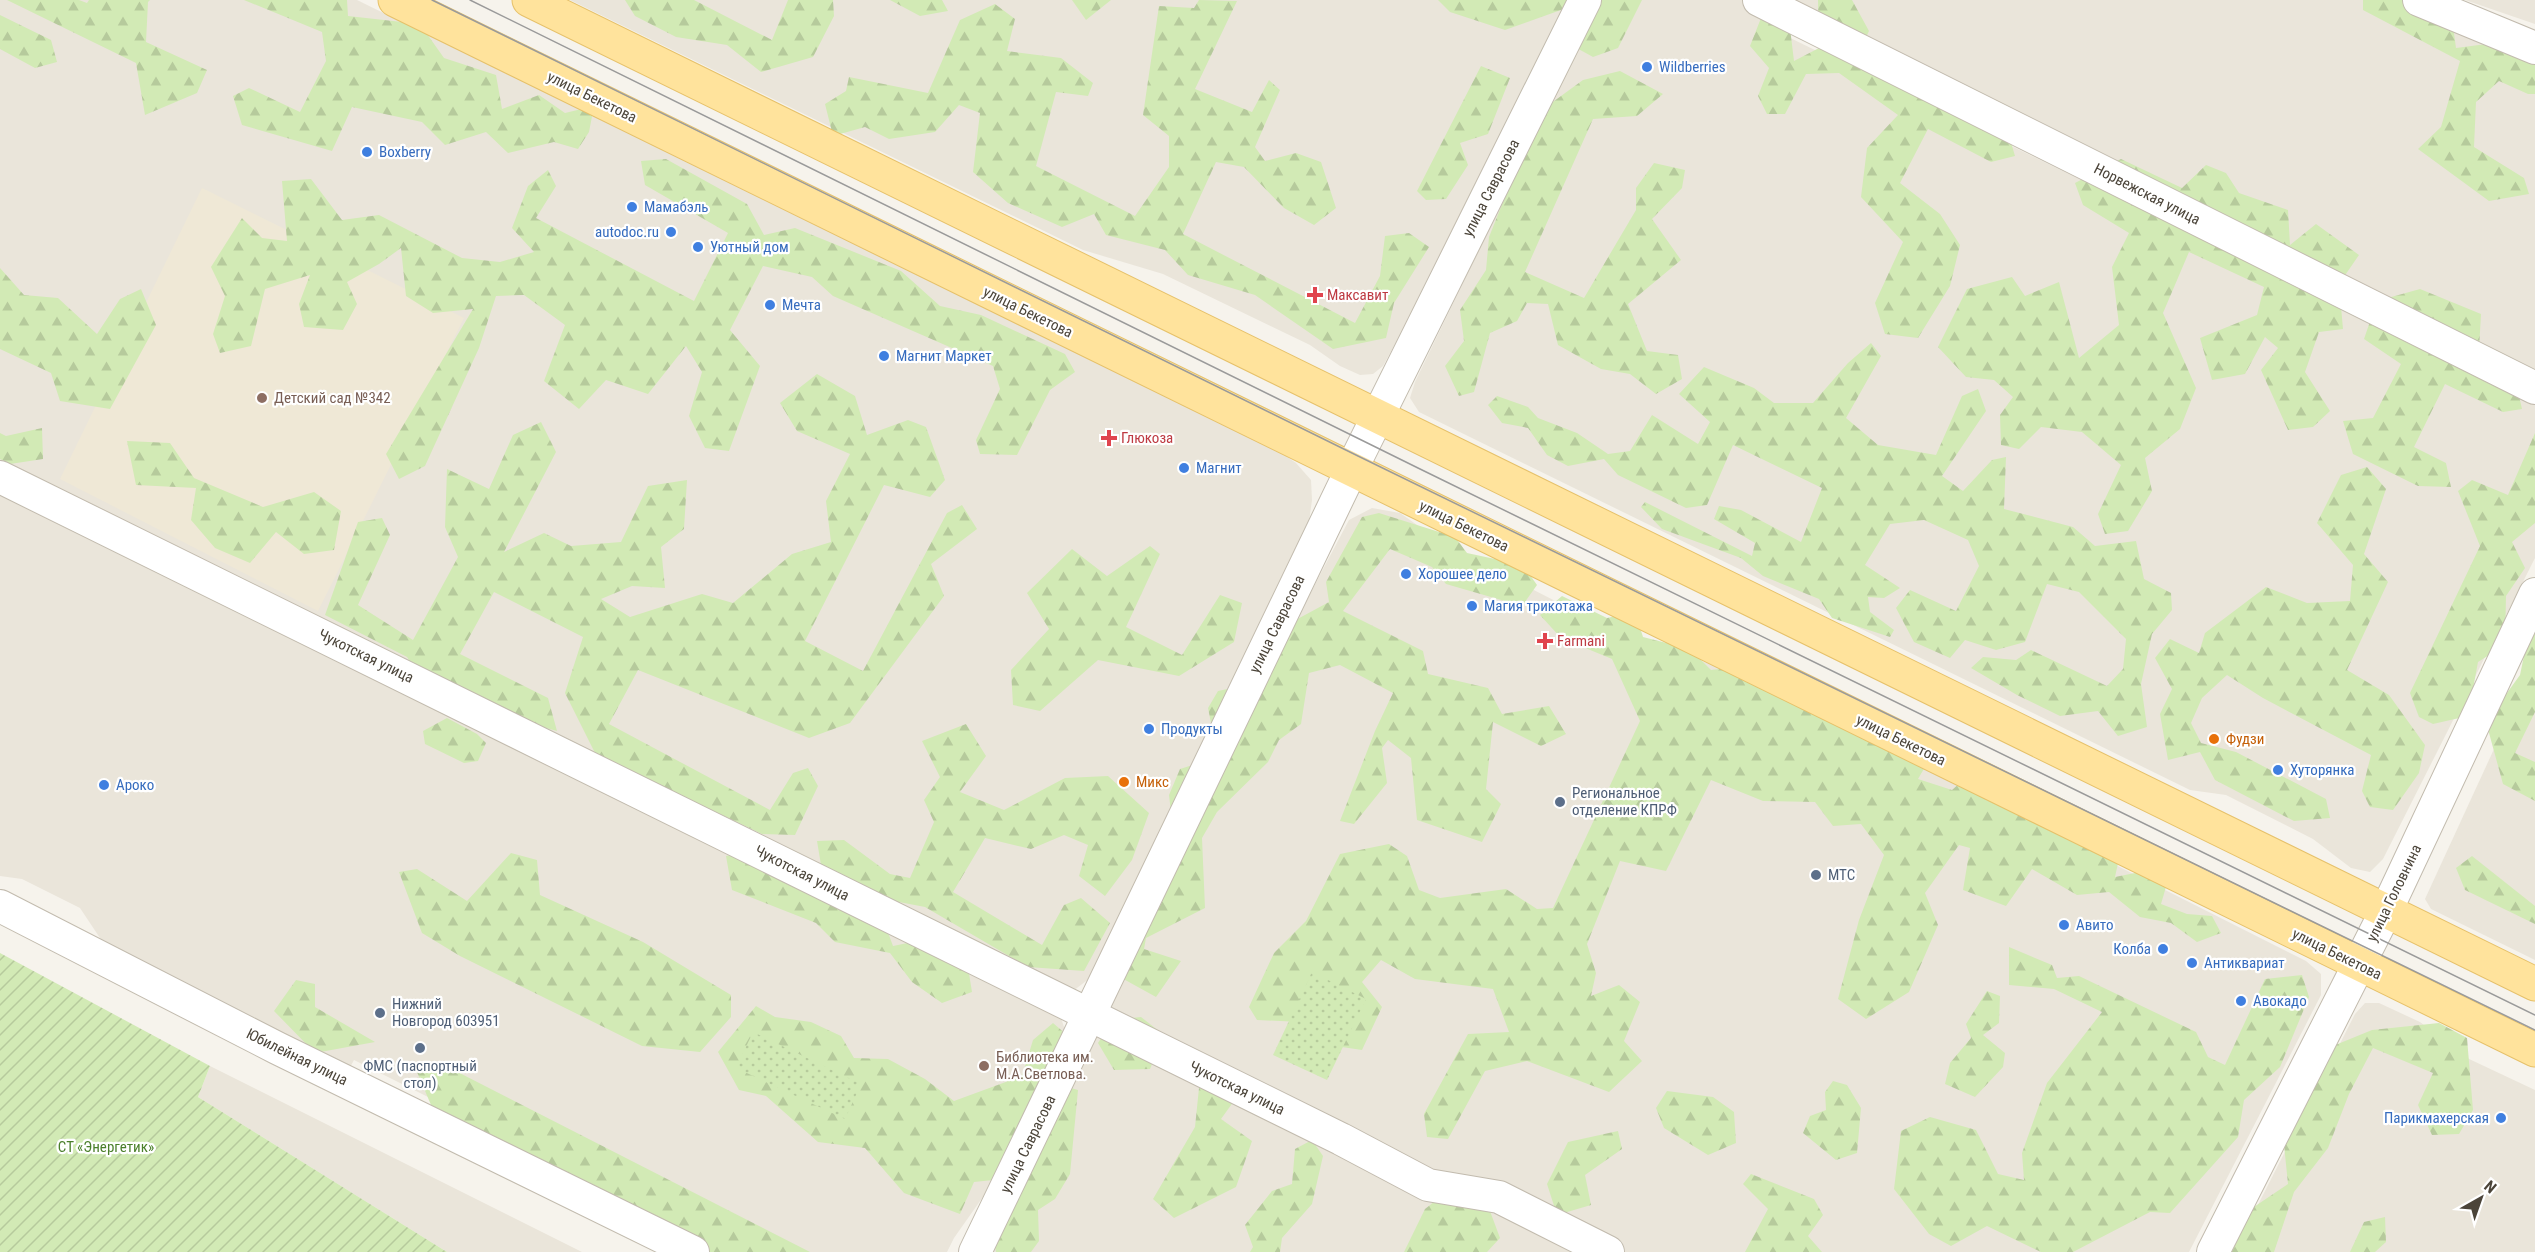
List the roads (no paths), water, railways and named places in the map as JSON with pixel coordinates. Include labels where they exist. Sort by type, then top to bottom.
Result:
[{"type":"main road","name":"улица Бекетова","points":[[395,0],[2535,1050]]},
{"type":"main road","points":[[529,0],[2535,984]]},
{"type":"street","name":"улица Саврасова","points":[[975,1252],[1377,416],[1585,0]]},
{"type":"street","name":"Норвежская улица","points":[[1759,0],[2535,388]]},
{"type":"street","points":[[2419,0],[2535,48]]},
{"type":"street","name":"Чукотская улица","points":[[0,477],[1341,1139],[1428,1185],[1499,1197],[1608,1252]]},
{"type":"street","name":"улица Головнина","points":[[2213,1252],[2386,911],[2535,594]]},
{"type":"street","name":"Юбилейная улица","points":[[0,906],[278,1048],[693,1252]]},
{"type":"tram line","points":[[432,0],[1358,456],[2535,1030]]},
{"type":"tram line","points":[[470,0],[1418,468],[2535,1015]]},
{"type":"place","name":"Wildberries","points":[[1647,67]]},
{"type":"place","name":"Boxberry","points":[[367,152]]},
{"type":"place","name":"Мамабэль","points":[[632,207]]},
{"type":"place","name":"autodoc.ru","points":[[671,232]]},
{"type":"place","name":"Уютный дом","points":[[698,247]]},
{"type":"place","name":"Максавит","points":[[1315,295]]},
{"type":"place","name":"Мечта","points":[[770,305]]},
{"type":"place","name":"Магнит Маркет","points":[[884,356]]},
{"type":"place","name":"Детский сад №342","points":[[262,398]]},
{"type":"place","name":"Глюкоза","points":[[1109,438]]},
{"type":"place","name":"Магнит","points":[[1184,468]]},
{"type":"place","name":"Хорошее дело","points":[[1406,574]]},
{"type":"place","name":"Магия трикотажа","points":[[1472,606]]},
{"type":"place","name":"Farmani","points":[[1545,641]]},
{"type":"place","name":"Продукты","points":[[1149,729]]},
{"type":"place","name":"Фудзи","points":[[2214,739]]},
{"type":"place","name":"Хуторянка","points":[[2278,770]]},
{"type":"place","name":"Микс","points":[[1124,782]]},
{"type":"place","name":"Ароко","points":[[104,785]]},
{"type":"place","name":"Региональное отделение КПРФ","points":[[1560,802]]},
{"type":"place","name":"МТС","points":[[1816,875]]},
{"type":"place","name":"Авито","points":[[2064,925]]},
{"type":"place","name":"Колба","points":[[2163,949]]},
{"type":"place","name":"Антиквариат","points":[[2192,963]]},
{"type":"place","name":"Авокадо","points":[[2241,1001]]},
{"type":"place","name":"Нижний Новгород 603951","points":[[380,1013]]},
{"type":"place","name":"ФМС (паспортный стол)","points":[[420,1048]]},
{"type":"place","name":"Библиотека им. М.А.Светлова.","points":[[984,1066]]},
{"type":"place","name":"Парикмахерская","points":[[2501,1118]]},
{"type":"park label","name":"СТ «Энергетик»","points":[[106,1147]]}]
